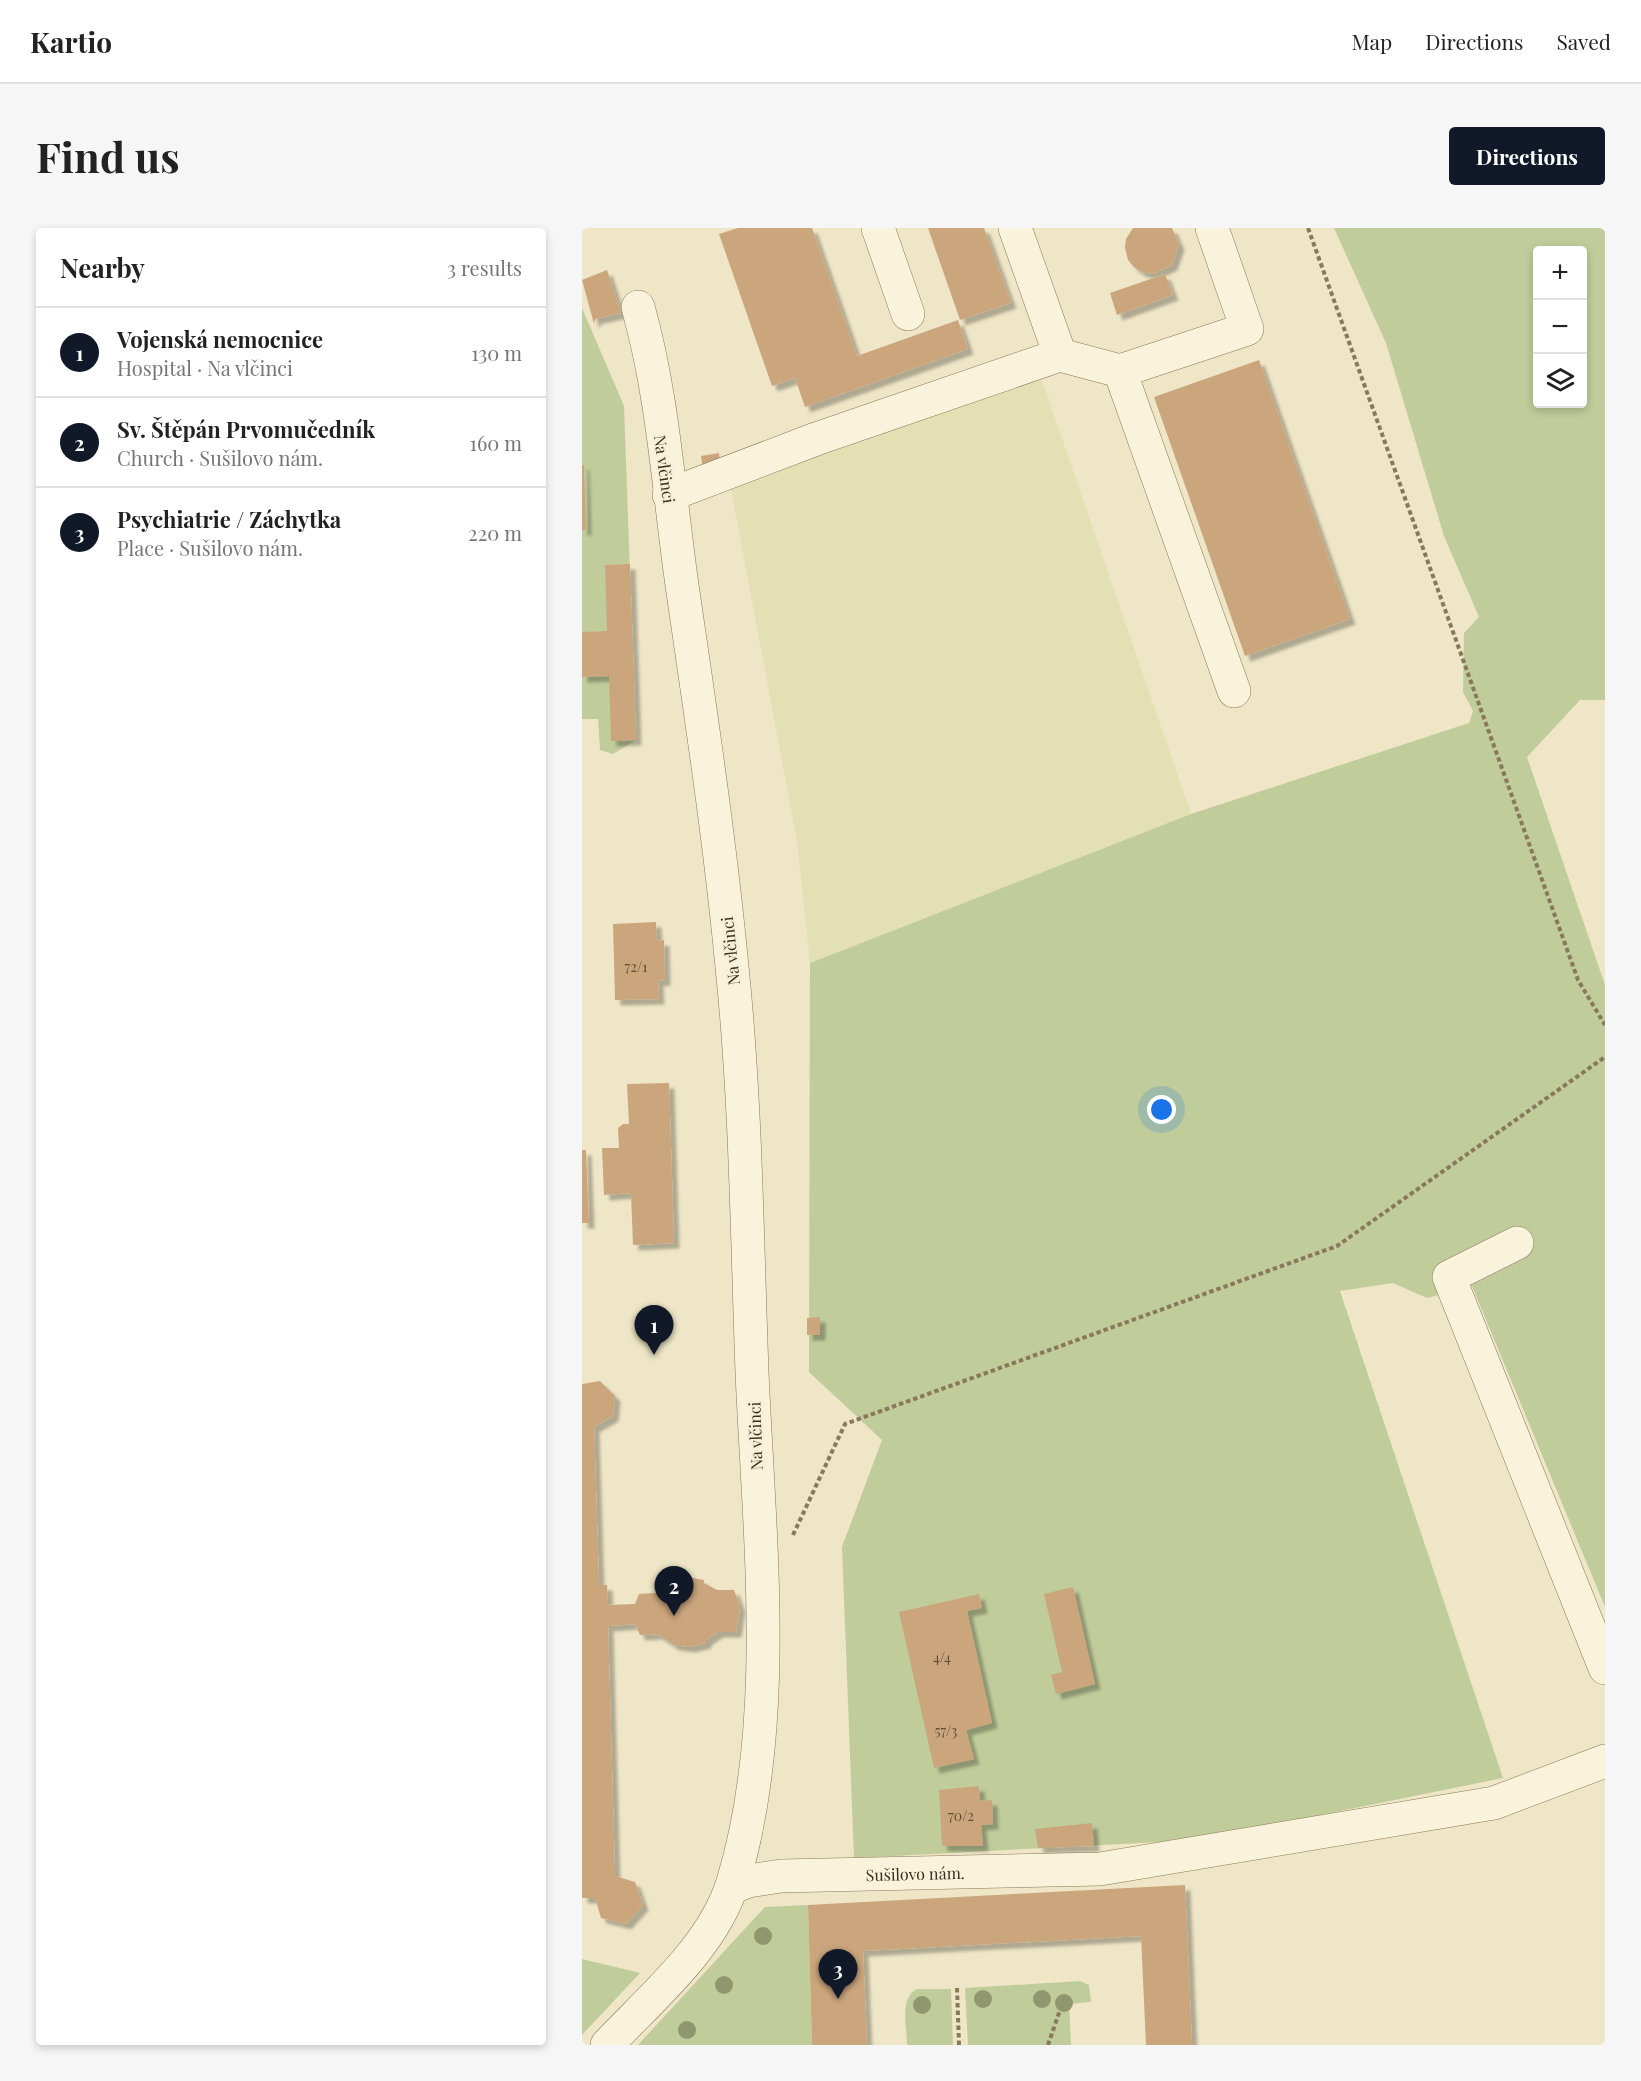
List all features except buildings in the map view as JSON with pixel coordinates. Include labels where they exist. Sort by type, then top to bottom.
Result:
[{"type":"street","points":[[878,228],[908,314]]},
{"type":"street","points":[[1015,228],[1060,355]]},
{"type":"street","points":[[669,495],[816,439],[1060,355],[1120,371],[1247,329],[1212,228]]},
{"type":"street","name":"Na vlčinci","points":[[638,307],[646,337],[710,780],[733,969],[742,1125],[762,1601],[760,1727],[748,1824],[731,1888]]},
{"type":"street","points":[[1120,371],[1234,690]]},
{"type":"street","points":[[1517,1243],[1449,1277],[1605,1668]]},
{"type":"street","name":"Sušilovo nám.","points":[[731,1888],[748,1881],[782,1875],[1100,1869],[1494,1803],[1605,1761]]},
{"type":"street","points":[[607,2045],[692,1952],[715,1920],[731,1888]]},
{"type":"path","points":[[1308,228],[1578,980],[1605,1025]]},
{"type":"path","points":[[791,1538],[845,1424],[1337,1246],[1605,1057]]},
{"type":"path","points":[[957,1988],[959,2045]]},
{"type":"path","points":[[1048,2045],[1060,2007],[1068,2004]]},
{"type":"shaded area","points":[[1042,380],[1191,814],[810,963],[797,841],[730,484]]},
{"type":"green space","points":[[1334,228],[1605,228],[1605,700],[1580,700],[1527,757],[1605,985],[1605,1607],[1472,1286],[1427,1298],[1393,1283],[1340,1291],[1503,1778],[1198,1840],[854,1858],[842,1547],[882,1440],[809,1372],[810,963],[1191,814],[1469,723],[1473,711],[1463,692],[1464,633],[1479,617],[1444,536],[1386,343]]},
{"type":"green space","points":[[582,308],[624,406],[636,740],[613,754],[600,750],[598,719],[582,719]]},
{"type":"green space","points":[[808,1905],[812,2045],[638,2045],[765,1907]]},
{"type":"green space","points":[[582,1959],[640,1973],[582,2035]]},
{"type":"green space","points":[[1080,1981],[1089,1985],[1091,2002],[1069,2004],[1071,2045],[968,2045],[965,1988]]},
{"type":"green space","points":[[917,1989],[951,1989],[953,2045],[907,2045],[906,2006],[911,1993]]},
{"type":"place","name":"Vojenská nemocnice","points":[[654,1355]]},
{"type":"place","name":"Sv. Štěpán Prvomučedník","points":[[674,1616]]},
{"type":"place","name":"Psychiatrie / Záchytka","points":[[838,1999]]}]
